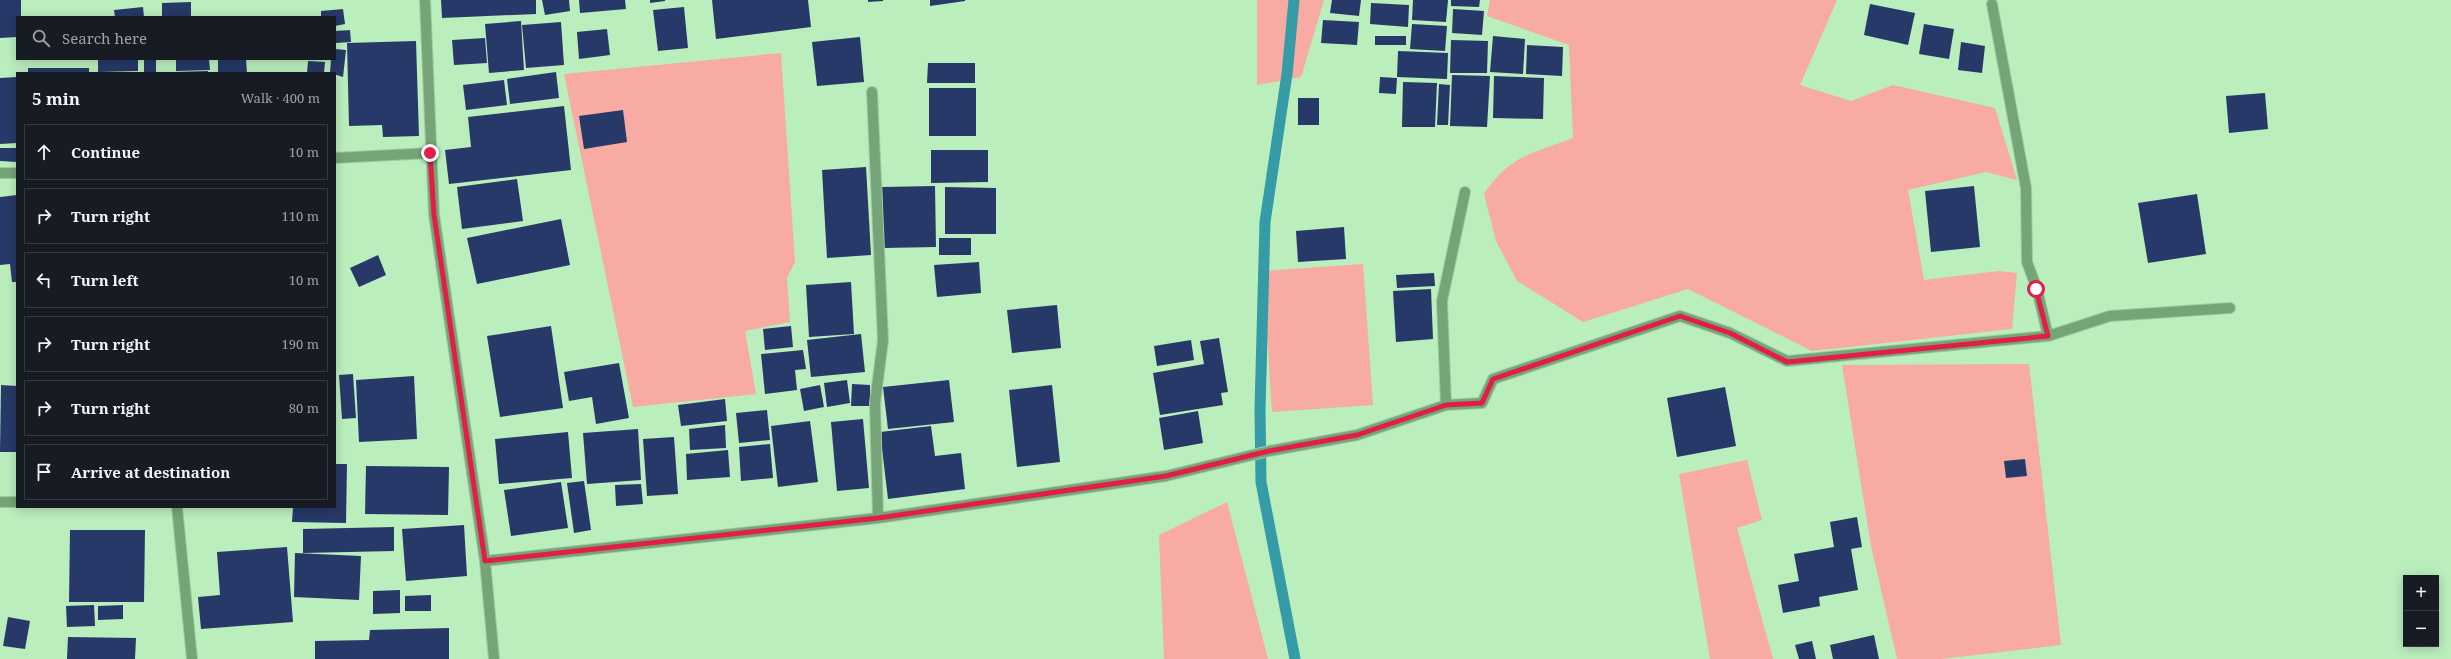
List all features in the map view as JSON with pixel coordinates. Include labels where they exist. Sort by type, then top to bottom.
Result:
[{"type":"street","points":[[425,0],[430,80],[430,153],[434,215],[485,561],[494,659]]},
{"type":"street","points":[[1992,4],[2026,188],[2027,262],[2036,289],[2048,336]]},
{"type":"street","points":[[872,92],[883,340],[875,403],[878,518]]},
{"type":"street","points":[[336,158],[430,153]]},
{"type":"street","points":[[0,174],[16,173]]},
{"type":"street","points":[[1446,405],[1442,301],[1465,192]]},
{"type":"street","points":[[485,561],[878,518],[1166,476],[1269,451],[1357,435],[1446,405],[1482,403],[1493,379],[1680,316],[1730,333],[1787,362],[2048,336],[2110,316],[2230,308]]},
{"type":"street","points":[[0,502],[16,502]]},
{"type":"street","points":[[177,508],[192,659]]},
{"type":"shaded area","points":[[1257,0],[1324,0],[1301,77],[1257,85]]},
{"type":"shaded area","points":[[1490,0],[1837,0],[1800,85],[1851,101],[1893,85],[1995,108],[2017,180],[1986,172],[1908,190],[1924,280],[1999,271],[2017,273],[2012,329],[1812,351],[1688,289],[1583,322],[1517,281],[1496,241],[1484,194],[1503,171],[1513,163],[1534,152],[1573,138],[1569,45],[1487,16]]},
{"type":"shaded area","points":[[781,53],[795,262],[787,278],[790,322],[745,331],[756,394],[633,407],[564,74]]},
{"type":"shaded area","points":[[1363,264],[1373,405],[1272,412],[1263,271]]},
{"type":"shaded area","points":[[2029,364],[2061,645],[1941,659],[1897,659],[1871,546],[1842,365]]},
{"type":"shaded area","points":[[1747,460],[1762,520],[1737,528],[1773,659],[1710,659],[1679,474]]},
{"type":"shaded area","points":[[1227,502],[1268,659],[1164,659],[1159,535]]},
{"type":"building","points":[[0,0],[21,0],[21,16],[16,16],[16,37],[0,38]]},
{"type":"building","points":[[441,0],[536,0],[536,14],[442,18]]},
{"type":"building","points":[[542,0],[569,0],[570,11],[545,15]]},
{"type":"building","points":[[579,0],[625,0],[626,9],[580,13]]},
{"type":"building","points":[[650,0],[665,0],[665,1],[650,3]]},
{"type":"building","points":[[712,0],[808,0],[811,27],[716,39]]},
{"type":"building","points":[[868,0],[883,0],[883,1],[868,2]]},
{"type":"building","points":[[930,0],[965,0],[965,1],[930,6]]},
{"type":"building","points":[[1332,0],[1361,0],[1359,16],[1330,13]]},
{"type":"building","points":[[1413,0],[1448,0],[1446,22],[1412,20]]},
{"type":"building","points":[[1451,0],[1480,0],[1479,7],[1451,6]]},
{"type":"building","points":[[191,2],[191,16],[162,16],[162,3]]},
{"type":"building","points":[[1371,3],[1409,5],[1408,27],[1370,24]]},
{"type":"building","points":[[1870,4],[1915,13],[1908,45],[1864,35]]},
{"type":"building","points":[[143,7],[144,16],[115,16],[114,10]]},
{"type":"building","points":[[684,7],[688,48],[658,51],[653,10]]},
{"type":"building","points":[[343,9],[345,24],[336,26],[336,16],[321,16],[321,11]]},
{"type":"building","points":[[1453,9],[1484,11],[1482,35],[1452,33]]},
{"type":"building","points":[[1323,20],[1359,22],[1357,45],[1321,43]]},
{"type":"building","points":[[521,21],[524,70],[489,73],[485,24]]},
{"type":"building","points":[[561,22],[564,65],[526,68],[522,25]]},
{"type":"building","points":[[1412,24],[1447,26],[1445,51],[1410,49]]},
{"type":"building","points":[[1924,24],[1954,29],[1949,59],[1919,54]]},
{"type":"building","points":[[607,29],[610,55],[579,59],[577,32]]},
{"type":"building","points":[[350,30],[351,42],[336,43],[336,31]]},
{"type":"building","points":[[1375,36],[1406,36],[1406,45],[1375,45]]},
{"type":"building","points":[[1493,36],[1525,39],[1523,74],[1490,72]]},
{"type":"building","points":[[860,37],[864,82],[817,86],[812,42]]},
{"type":"building","points":[[485,38],[487,63],[454,65],[452,40]]},
{"type":"building","points":[[1451,40],[1488,41],[1487,73],[1450,73]]},
{"type":"building","points":[[416,41],[419,136],[383,137],[382,125],[349,126],[347,43]]},
{"type":"building","points":[[1961,42],[1985,46],[1982,73],[1958,70]]},
{"type":"building","points":[[1527,45],[1563,47],[1562,76],[1526,74]]},
{"type":"building","points":[[336,49],[346,50],[343,77],[336,75],[336,72],[330,72],[331,60],[336,60]]},
{"type":"building","points":[[1398,51],[1448,53],[1447,79],[1397,77]]},
{"type":"building","points":[[98,60],[138,60],[138,71],[98,72]]},
{"type":"building","points":[[144,60],[156,60],[156,72],[144,72]]},
{"type":"building","points":[[176,60],[209,60],[210,70],[176,71]]},
{"type":"building","points":[[218,60],[246,60],[247,72],[218,72]]},
{"type":"building","points":[[308,61],[325,62],[324,72],[307,72]]},
{"type":"building","points":[[928,63],[975,63],[975,83],[927,83]]},
{"type":"building","points":[[28,68],[89,68],[89,72],[28,72]]},
{"type":"building","points":[[208,71],[208,72],[173,72]]},
{"type":"building","points":[[556,72],[559,98],[510,104],[507,79]]},
{"type":"building","points":[[1452,75],[1490,76],[1487,127],[1450,126]]},
{"type":"building","points":[[1494,76],[1544,78],[1543,119],[1493,118]]},
{"type":"building","points":[[16,77],[16,143],[0,144],[0,78]]},
{"type":"building","points":[[1380,77],[1397,78],[1396,94],[1379,93]]},
{"type":"building","points":[[504,80],[507,105],[466,110],[463,85]]},
{"type":"building","points":[[1403,82],[1437,83],[1435,127],[1402,127]]},
{"type":"building","points":[[1439,84],[1450,85],[1448,125],[1437,125]]},
{"type":"building","points":[[929,88],[976,88],[976,136],[929,136]]},
{"type":"building","points":[[2265,93],[2268,129],[2229,133],[2226,96]]},
{"type":"building","points":[[1298,98],[1319,98],[1319,125],[1298,125]]},
{"type":"building","points":[[564,106],[571,170],[449,184],[445,150],[471,147],[468,117]]},
{"type":"building","points":[[623,110],[627,142],[584,149],[579,116]]},
{"type":"building","points":[[0,148],[16,148],[16,162],[0,161]]},
{"type":"building","points":[[931,150],[988,150],[988,182],[931,183]]},
{"type":"building","points":[[866,167],[871,255],[827,258],[822,170]]},
{"type":"building","points":[[517,179],[523,221],[462,229],[457,187]]},
{"type":"building","points":[[935,186],[936,247],[884,248],[882,187]]},
{"type":"building","points":[[1974,186],[1980,247],[1931,252],[1925,191]]},
{"type":"building","points":[[945,187],[996,188],[996,234],[945,234]]},
{"type":"building","points":[[2197,194],[2206,254],[2148,263],[2138,203]]},
{"type":"building","points":[[16,195],[16,282],[12,282],[10,264],[0,265],[0,197]]},
{"type":"building","points":[[561,219],[570,265],[477,284],[467,238]]},
{"type":"building","points":[[1344,227],[1346,259],[1298,262],[1296,231]]},
{"type":"building","points":[[939,238],[971,238],[971,255],[939,255]]},
{"type":"building","points":[[378,255],[386,275],[359,287],[350,268]]},
{"type":"building","points":[[979,262],[981,293],[937,297],[934,265]]},
{"type":"building","points":[[1434,273],[1435,286],[1397,288],[1396,275]]},
{"type":"building","points":[[851,282],[854,334],[809,337],[806,285]]},
{"type":"building","points":[[1431,289],[1433,339],[1396,342],[1393,291]]},
{"type":"building","points":[[1057,305],[1061,348],[1012,353],[1007,310]]},
{"type":"building","points":[[551,326],[563,408],[500,417],[487,336]]},
{"type":"building","points":[[791,326],[793,347],[765,350],[763,329]]},
{"type":"building","points":[[861,334],[865,372],[811,377],[807,340]]},
{"type":"building","points":[[1219,338],[1228,392],[1221,393],[1223,405],[1160,415],[1153,373],[1204,364],[1200,341]]},
{"type":"building","points":[[1191,340],[1194,360],[1157,366],[1154,346]]},
{"type":"building","points":[[803,350],[806,369],[795,370],[797,390],[765,394],[761,354]]},
{"type":"building","points":[[619,363],[629,418],[596,424],[592,397],[569,401],[564,372]]},
{"type":"building","points":[[353,374],[356,418],[342,419],[339,375]]},
{"type":"building","points":[[414,376],[417,439],[359,442],[356,380]]},
{"type":"building","points":[[847,380],[850,403],[827,407],[824,383]]},
{"type":"building","points":[[949,380],[954,422],[888,429],[883,387]]},
{"type":"building","points":[[852,384],[870,385],[870,406],[851,406]]},
{"type":"building","points":[[1,385],[16,386],[16,452],[0,452]]},
{"type":"building","points":[[820,385],[824,407],[804,411],[800,389]]},
{"type":"building","points":[[1052,385],[1060,462],[1017,467],[1009,390]]},
{"type":"building","points":[[1725,387],[1736,446],[1677,457],[1667,398]]},
{"type":"building","points":[[725,399],[727,421],[681,426],[678,405]]},
{"type":"building","points":[[767,410],[770,440],[739,443],[736,413]]},
{"type":"building","points":[[1198,411],[1203,443],[1164,450],[1159,418]]},
{"type":"building","points":[[863,419],[869,488],[837,491],[831,422]]},
{"type":"building","points":[[810,421],[818,482],[778,487],[771,426]]},
{"type":"building","points":[[725,425],[726,448],[690,450],[689,429]]},
{"type":"building","points":[[931,426],[935,456],[961,453],[965,489],[888,499],[880,432]]},
{"type":"building","points":[[638,429],[641,480],[587,484],[583,433]]},
{"type":"building","points":[[568,432],[572,478],[499,484],[495,439]]},
{"type":"building","points":[[674,437],[678,494],[647,496],[643,439]]},
{"type":"building","points":[[770,444],[773,478],[741,481],[739,447]]},
{"type":"building","points":[[728,450],[730,477],[687,480],[686,454]]},
{"type":"building","points":[[2025,459],[2027,476],[2006,478],[2004,461]]},
{"type":"building","points":[[336,464],[347,464],[346,523],[292,522],[293,508],[336,508]]},
{"type":"building","points":[[366,466],[449,467],[448,515],[365,514]]},
{"type":"building","points":[[584,481],[591,530],[574,533],[567,483]]},
{"type":"building","points":[[561,482],[568,528],[511,536],[504,490]]},
{"type":"building","points":[[641,484],[643,504],[616,506],[615,485]]},
{"type":"building","points":[[1857,517],[1862,547],[1851,549],[1858,590],[1819,597],[1820,606],[1783,613],[1778,585],[1799,581],[1794,554],[1834,547],[1830,522]]},
{"type":"building","points":[[464,525],[467,576],[406,581],[402,529]]},
{"type":"building","points":[[394,527],[394,551],[303,553],[303,529]]},
{"type":"building","points":[[70,530],[145,530],[144,602],[69,602]]},
{"type":"building","points":[[287,547],[293,622],[201,629],[198,597],[220,595],[217,552]]},
{"type":"building","points":[[295,553],[361,556],[359,600],[294,597]]},
{"type":"building","points":[[400,590],[400,613],[373,614],[373,591]]},
{"type":"building","points":[[431,595],[431,611],[405,611],[405,596]]},
{"type":"building","points":[[94,605],[95,626],[67,627],[66,606]]},
{"type":"building","points":[[123,605],[123,619],[98,620],[98,606]]},
{"type":"building","points":[[8,617],[30,621],[25,649],[3,646]]},
{"type":"building","points":[[449,628],[449,659],[315,659],[315,641],[369,640],[370,630]]},
{"type":"building","points":[[1874,635],[1879,659],[1833,659],[1830,645]]},
{"type":"building","points":[[68,637],[136,638],[135,659],[67,659]]},
{"type":"building","points":[[1812,641],[1816,659],[1799,659],[1795,645]]},
{"type":"waterway","points":[[1294,0],[1287,74],[1265,222],[1260,410],[1261,482],[1295,659]]},
{"type":"route","points":[[430,153],[434,215],[485,561],[878,518],[1166,476],[1269,451],[1357,435],[1446,405],[1482,403],[1493,379],[1680,316],[1730,333],[1787,362],[2048,336],[2036,289]]}]
